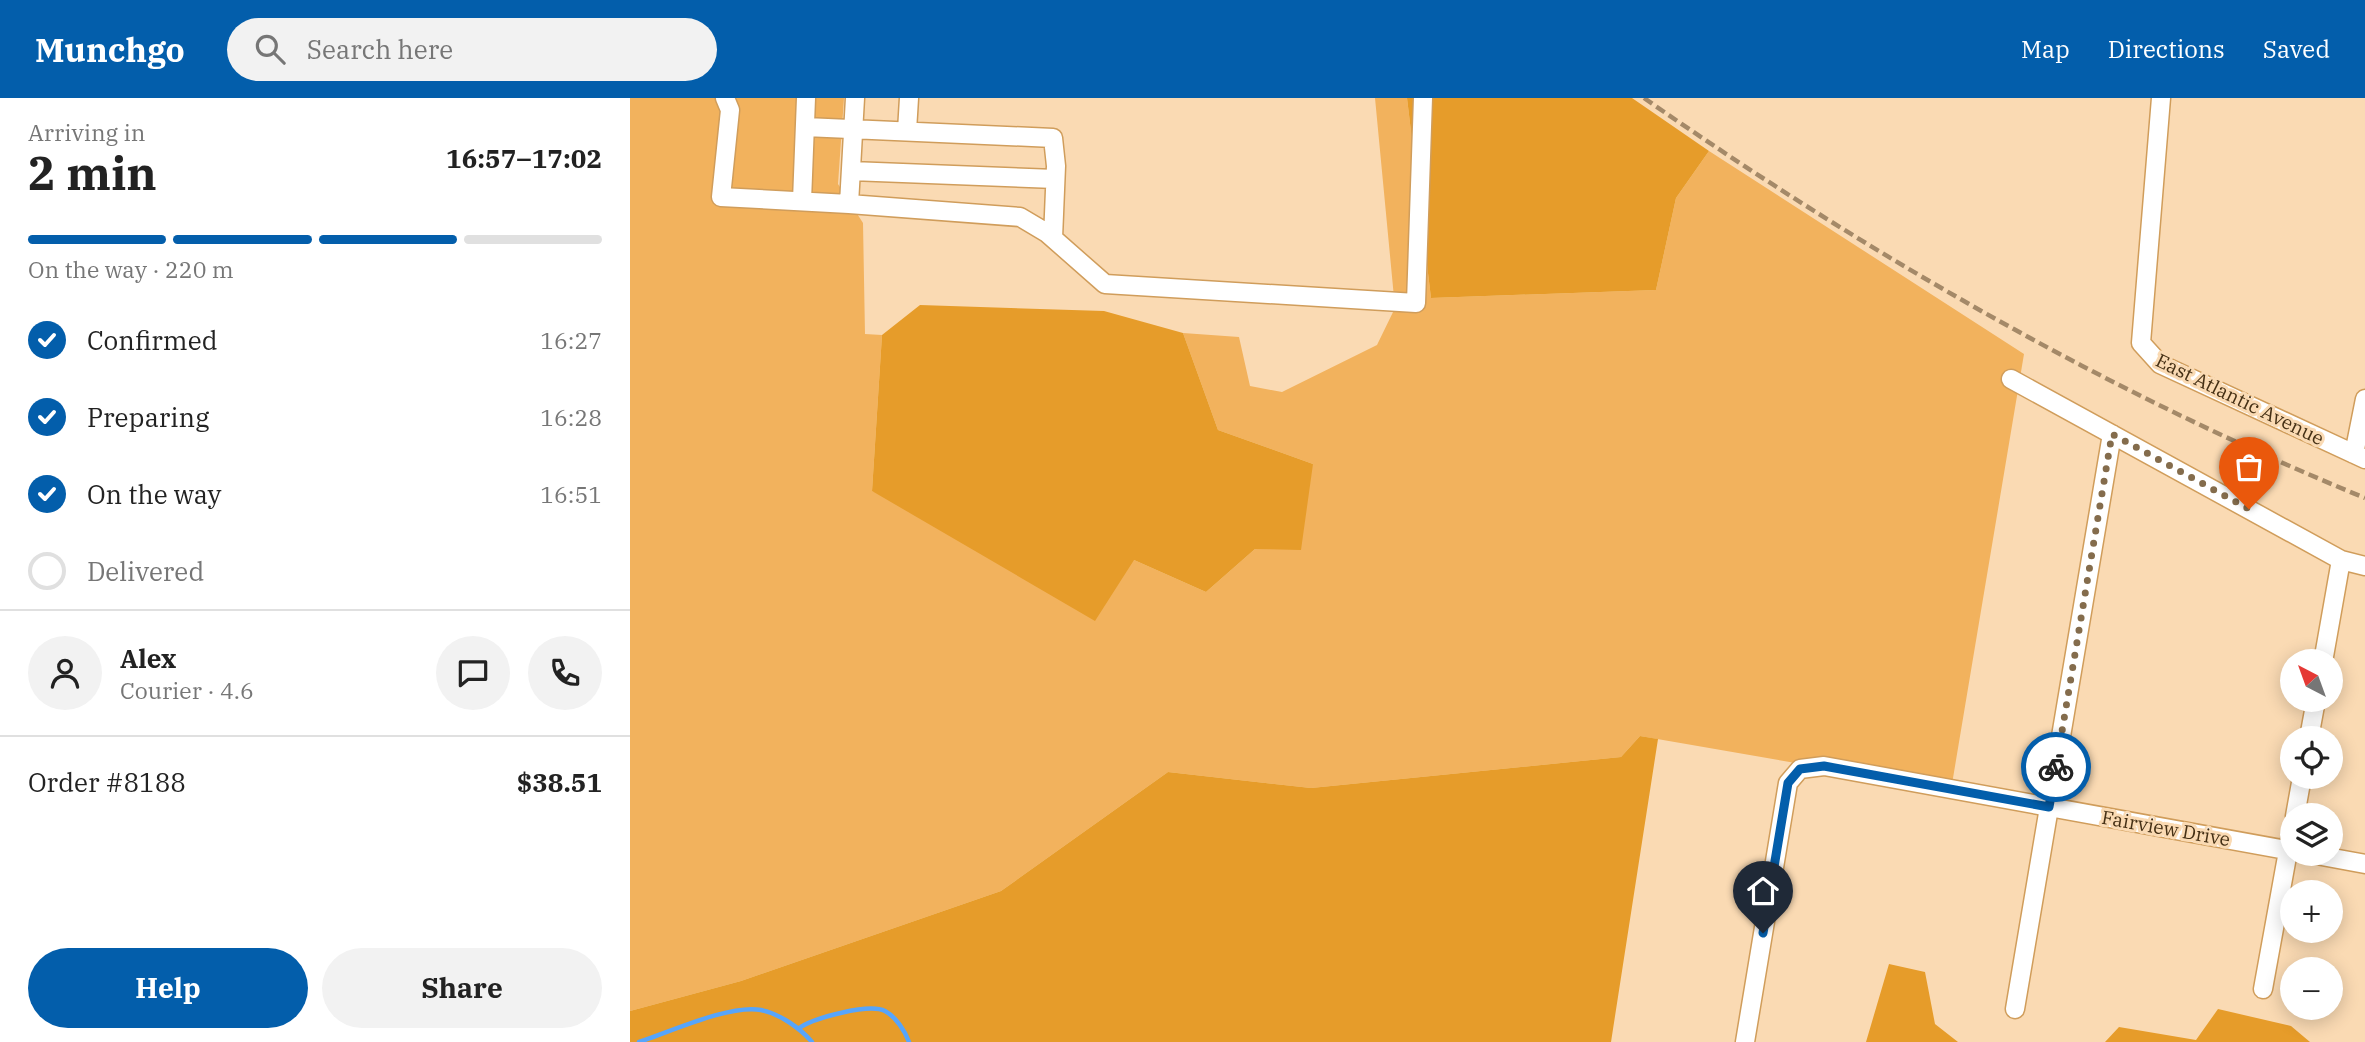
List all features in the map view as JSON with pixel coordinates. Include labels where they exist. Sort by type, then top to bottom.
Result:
[{"type":"street","points":[[725,98],[730,110],[721,197],[1020,217],[1053,238],[1105,284],[1416,303],[1423,98]]},
{"type":"street","points":[[802,201],[806,98]]},
{"type":"street","points":[[849,204],[855,98]]},
{"type":"street","points":[[907,131],[909,98]]},
{"type":"street","name":"East Atlantic Avenue","points":[[2161,98],[2141,343],[2160,364],[2359,456]]},
{"type":"street","points":[[805,127],[1053,138],[1053,238]]},
{"type":"street","points":[[851,171],[1055,179]]},
{"type":"street","points":[[2011,379],[2341,559],[2365,566]]},
{"type":"street","points":[[2359,456],[2365,399]]},
{"type":"street","points":[[2015,1009],[2112,434]]},
{"type":"street","points":[[2324,649],[2341,559]]},
{"type":"street","name":"Fairview Drive","points":[[1745,1042],[1786,796],[1793,773],[1811,765],[2280,848]]},
{"type":"street","points":[[2343,860],[2365,864]]},
{"type":"street","points":[[2263,989],[2288,866]]},
{"type":"shaded area","points":[[630,98],[844,98],[838,184],[863,223],[865,334],[882,335],[872,491],[1134,560],[1206,592],[1255,549],[1313,464],[1218,430],[1183,333],[1239,337],[1250,386],[1282,392],[1377,345],[1395,308],[1375,98],[1407,98],[1431,298],[1656,290],[1676,198],[1709,151],[2024,354],[1951,790],[1640,736],[1621,757],[1311,788],[1168,772],[1001,891],[741,981],[630,1011]]},
{"type":"shaded area","points":[[1407,98],[1632,98],[1709,151],[1676,198],[1656,290],[1431,298]]},
{"type":"shaded area","points":[[920,305],[1104,311],[1183,333],[1218,430],[1313,464],[1301,550],[1255,549],[1206,592],[1134,560],[1095,621],[872,491],[882,335]]},
{"type":"shaded area","points":[[1640,736],[1658,739],[1611,1042],[630,1042],[630,1011],[741,981],[1001,891],[1168,772],[1311,788],[1621,757]]},
{"type":"shaded area","points":[[1889,964],[1925,972],[1935,1024],[1958,1042],[1866,1042]]},
{"type":"shaded area","points":[[2218,1009],[2291,1026],[2310,1042],[2105,1042],[2119,1027],[2196,1040]]},
{"type":"waterway","points":[[639,1042],[717,1015],[748,1009],[761,1010],[782,1018],[812,1042]]},
{"type":"waterway","points":[[799,1028],[842,1013],[877,1009],[893,1017],[909,1042]]},
{"type":"railway","points":[[1644,98],[1816,212],[1994,318],[2176,413],[2365,498]]},
{"type":"way so far","points":[[2056,767],[2112,434],[2249,509]]},
{"type":"route","points":[[1763,933],[1788,783],[1793,773],[1800,769],[1811,765],[1824,766],[2049,807],[2056,767]]}]
